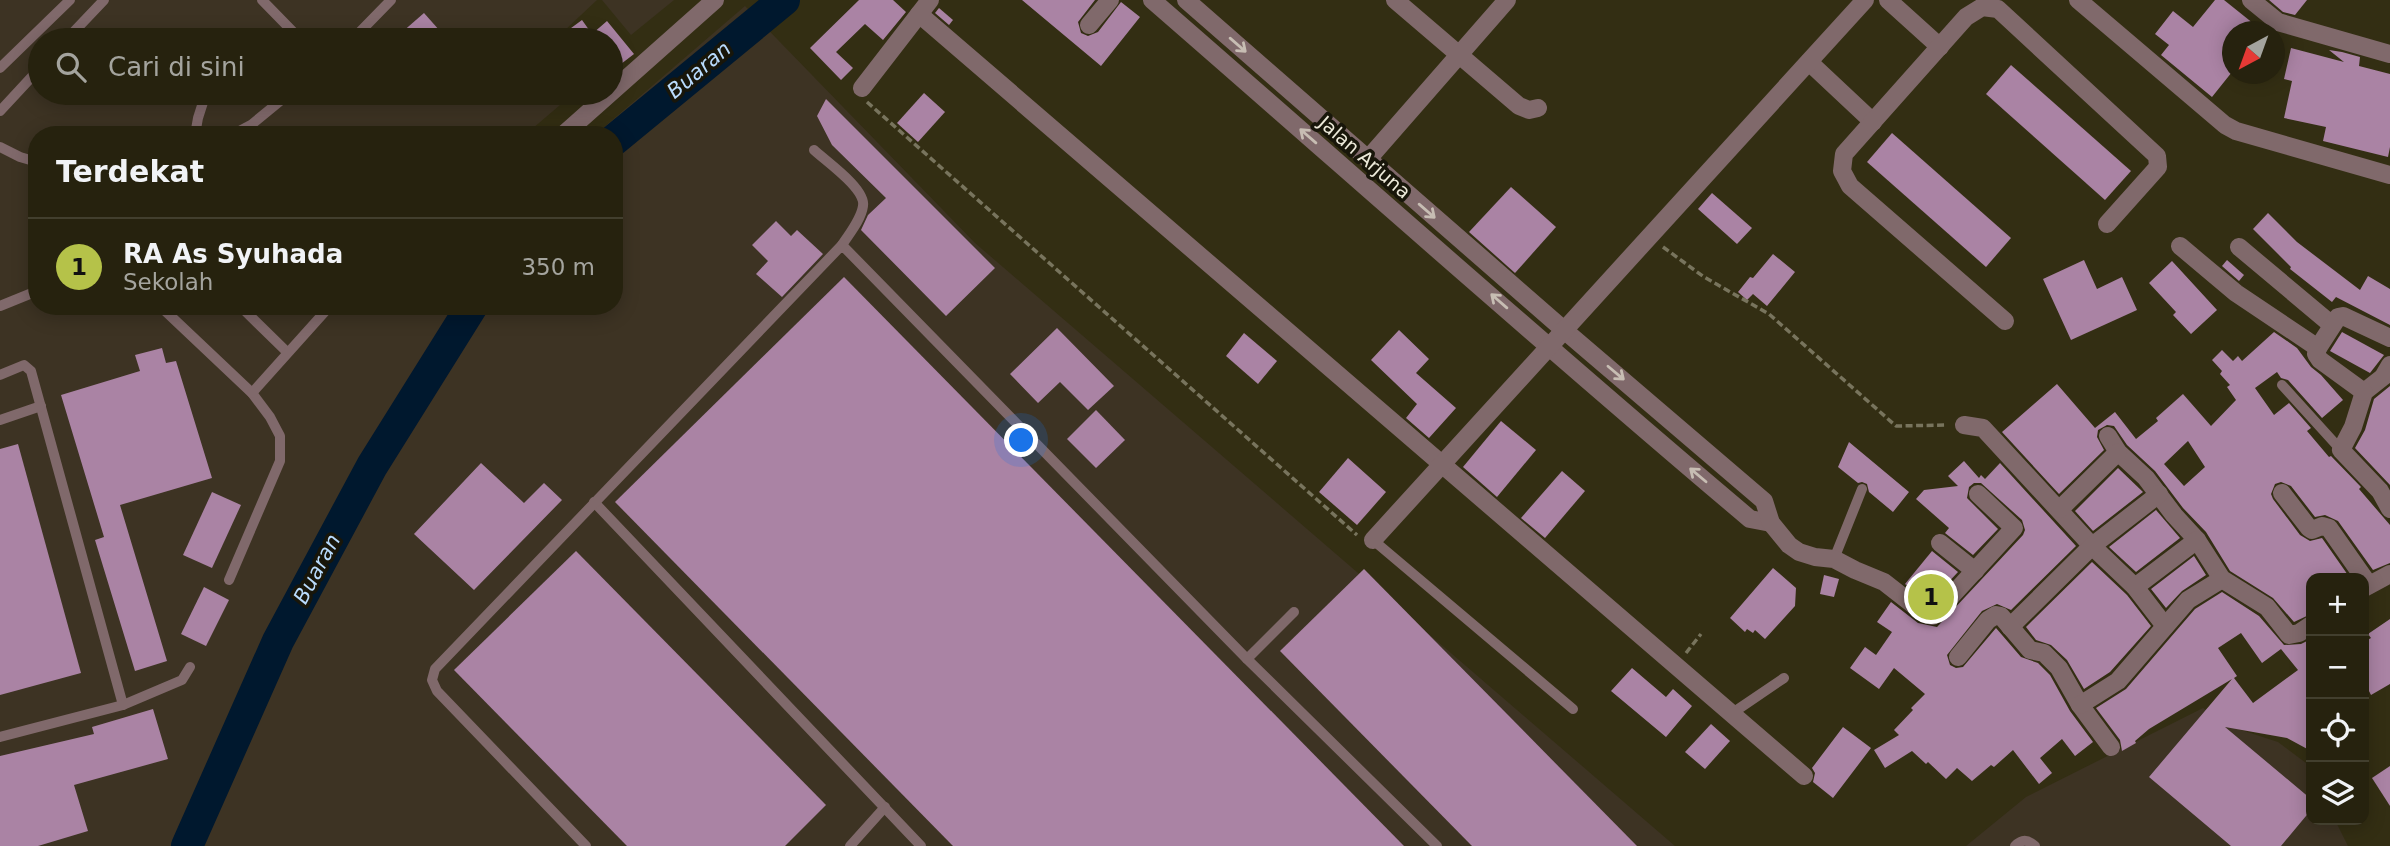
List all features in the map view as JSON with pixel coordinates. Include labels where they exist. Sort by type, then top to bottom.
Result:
[{"type":"street","points":[[623,82],[715,0]]},
{"type":"street","points":[[1089,25],[1111,0]]},
{"type":"street","name":"Jalan Arjuna","points":[[1152,0],[1622,411],[1750,519],[1771,523],[1765,501],[1563,330],[1186,0]]},
{"type":"street","points":[[1395,0],[1518,106],[1529,110],[1538,108]]},
{"type":"street","points":[[1368,159],[1507,0]]},
{"type":"street","points":[[1888,0],[1940,47]]},
{"type":"street","points":[[2078,0],[2225,125],[2236,131],[2390,175]]},
{"type":"street","points":[[2251,0],[2278,22],[2390,54]]},
{"type":"street","points":[[1373,540],[1651,237],[1862,1]]},
{"type":"street","points":[[862,88],[924,7],[1442,464],[1804,776]]},
{"type":"street","points":[[2005,321],[1850,186],[1842,171],[1844,154],[1966,17],[1982,7],[1998,9],[2157,156],[2158,167],[2107,224]]},
{"type":"street","points":[[1192,35],[1207,18]]},
{"type":"street","points":[[1809,62],[1872,122]]},
{"type":"street","points":[[1252,86],[1266,69]]},
{"type":"street","points":[[573,126],[597,105]]},
{"type":"street","points":[[1330,154],[1344,138]]},
{"type":"street","points":[[1433,244],[1447,228]]},
{"type":"street","points":[[2180,246],[2236,293],[2318,348]]},
{"type":"street","points":[[2239,247],[2332,325]]},
{"type":"street","points":[[2364,392],[2320,360],[2316,354],[2318,348],[2338,317],[2343,316],[2390,338]]},
{"type":"street","points":[[2390,365],[2383,377],[2364,392],[2353,427],[2341,450],[2380,491],[2390,509]]},
{"type":"street","points":[[1622,411],[1638,392]]},
{"type":"street","points":[[1964,425],[1983,428],[2092,546],[2135,587],[2165,626]]},
{"type":"street","points":[[2108,436],[2118,452],[2146,478],[2197,540],[2222,579],[2267,607],[2289,635],[2306,628]]},
{"type":"street","points":[[2060,509],[2118,452]]},
{"type":"street","points":[[2282,493],[2309,528],[2329,528],[2357,573]]},
{"type":"street","points":[[1771,523],[1789,545],[1799,552],[1835,559],[1884,582],[1925,614],[1933,617],[2014,528],[1978,494]]},
{"type":"street","points":[[2010,627],[2092,546],[2159,494]]},
{"type":"street","points":[[2135,587],[2197,540]]},
{"type":"street","points":[[1940,544],[1975,571]]},
{"type":"street","points":[[2369,586],[2390,575]]},
{"type":"street","points":[[2080,705],[2118,681],[2188,600],[2222,579]]},
{"type":"street","points":[[1958,657],[1988,620],[1996,615],[2000,616],[2030,650],[2044,653],[2059,668],[2080,705],[2111,747]]},
{"type":"lane","points":[[41,28],[70,0]]},
{"type":"lane","points":[[77,28],[104,0]]},
{"type":"lane","points":[[262,0],[289,28]]},
{"type":"lane","points":[[364,28],[391,0]]},
{"type":"lane","points":[[0,68],[28,41]]},
{"type":"lane","points":[[0,111],[28,81]]},
{"type":"lane","points":[[197,126],[202,105]]},
{"type":"lane","points":[[249,126],[275,105]]},
{"type":"lane","points":[[0,147],[28,159]]},
{"type":"lane","points":[[586,846],[437,691],[432,680],[435,669],[842,245],[860,216],[863,204],[861,192],[814,150]]},
{"type":"lane","points":[[842,245],[1247,659],[1437,846]]},
{"type":"lane","points":[[0,306],[28,295]]},
{"type":"lane","points":[[169,315],[251,393],[281,436],[280,461],[229,580]]},
{"type":"lane","points":[[249,315],[287,352]]},
{"type":"lane","points":[[251,393],[322,315]]},
{"type":"lane","points":[[0,375],[24,365],[29,367],[123,705]]},
{"type":"lane","points":[[2282,385],[2341,450]]},
{"type":"lane","points":[[0,420],[41,406]]},
{"type":"lane","points":[[1835,559],[1862,489]]},
{"type":"lane","points":[[594,502],[921,846]]},
{"type":"lane","points":[[1373,540],[1573,709]]},
{"type":"lane","points":[[1247,659],[1294,612]]},
{"type":"lane","points":[[0,737],[123,705],[182,680],[190,667]]},
{"type":"lane","points":[[1731,714],[1784,678]]},
{"type":"lane","points":[[850,846],[886,807]]},
{"type":"lane","points":[[2015,846],[2027,840],[2035,846]]},
{"type":"path","points":[[862,88],[859,92],[861,97],[1365,542],[1373,540]]},
{"type":"path","points":[[1651,237],[1689,267],[1769,314],[1896,426],[1964,425]]},
{"type":"path","points":[[1675,665],[1701,634]]},
{"type":"shaded area","points":[[0,0],[597,0],[567,28],[28,28],[28,105],[560,105],[536,126],[28,126],[28,315],[623,315],[623,126],[605,126],[745,6],[975,243],[1675,846],[0,846]]},
{"type":"shaded area","points":[[602,0],[674,0],[631,35]]},
{"type":"shaded area","points":[[2203,708],[2235,728],[2278,742],[2306,763],[2306,825],[2338,825],[2348,846],[1966,846],[2026,797]]},
{"type":"building","points":[[859,0],[893,0],[906,12],[883,40],[865,24],[836,52],[853,68],[841,80],[810,48]]},
{"type":"building","points":[[1022,0],[1095,0],[1078,22],[1081,33],[1088,36],[1098,32],[1121,2],[1140,17],[1101,66]]},
{"type":"building","points":[[2215,0],[2224,0],[2250,21],[2222,21],[2222,84],[2212,97],[2161,55],[2169,45],[2155,34],[2173,11],[2193,27]]},
{"type":"building","points":[[2269,0],[2307,0],[2295,15],[2283,12]]},
{"type":"building","points":[[939,8],[953,20],[949,25],[935,13]]},
{"type":"building","points":[[424,13],[437,28],[407,28]]},
{"type":"building","points":[[582,20],[588,28],[571,28]]},
{"type":"building","points":[[607,21],[613,28],[599,28]]},
{"type":"building","points":[[623,41],[634,54],[623,62]]},
{"type":"building","points":[[2291,48],[2344,62],[2329,50],[2342,52],[2360,57],[2359,66],[2390,74],[2388,157],[2323,141],[2326,127],[2284,118],[2292,81],[2285,79]]},
{"type":"building","points":[[2011,65],[2131,171],[2105,200],[1986,94]]},
{"type":"building","points":[[924,93],[945,112],[918,142],[897,123]]},
{"type":"building","points":[[826,99],[995,268],[946,316],[861,230],[868,215],[886,198],[832,145],[817,116]]},
{"type":"building","points":[[1892,133],[2011,238],[1986,267],[1867,162]]},
{"type":"building","points":[[1511,187],[1556,227],[1515,273],[1469,232]]},
{"type":"building","points":[[1712,193],[1752,228],[1737,244],[1698,209]]},
{"type":"building","points":[[2268,213],[2297,242],[2360,290],[2368,276],[2390,289],[2390,325],[2336,297],[2332,302],[2290,269],[2253,229]]},
{"type":"building","points":[[776,221],[791,236],[797,230],[823,254],[782,297],[756,274],[768,261],[752,245]]},
{"type":"building","points":[[1773,254],[1795,272],[1767,306],[1753,294],[1747,300],[1738,292]]},
{"type":"building","points":[[2084,260],[2097,289],[2122,277],[2137,310],[2071,340],[2043,279]]},
{"type":"building","points":[[2227,260],[2244,275],[2239,281],[2222,266]]},
{"type":"building","points":[[2172,261],[2217,310],[2191,334],[2173,315],[2176,312],[2149,283]]},
{"type":"building","points":[[844,277],[1404,846],[953,846],[615,502]]},
{"type":"building","points":[[1057,328],[1114,386],[1088,410],[1060,382],[1038,403],[1010,374]]},
{"type":"building","points":[[1399,330],[1429,359],[1416,373],[1456,408],[1429,438],[1406,418],[1417,404],[1371,360]]},
{"type":"building","points":[[2274,332],[2297,348],[2311,367],[2343,400],[2322,418],[2288,380],[2281,378],[2277,372],[2255,388],[2274,415],[2289,403],[2311,428],[2307,431],[2329,457],[2361,487],[2359,489],[2390,525],[2390,563],[2373,570],[2338,521],[2325,515],[2315,517],[2291,486],[2281,482],[2275,484],[2271,494],[2273,499],[2300,535],[2310,541],[2322,538],[2346,573],[2306,573],[2306,616],[2294,622],[2273,598],[2230,571],[2206,532],[2183,508],[2155,471],[2127,445],[2114,426],[2107,425],[2098,430],[2097,437],[2104,450],[2059,494],[2002,432],[2057,384],[2095,428],[2115,412],[2136,439],[2158,421],[2156,418],[2183,394],[2211,426],[2236,400],[2227,387],[2230,385],[2220,374],[2222,371],[2212,360],[2222,350],[2233,361],[2238,356],[2242,361]],"holes":[[[2188,441],[2205,467],[2184,486],[2164,464]]]},
{"type":"building","points":[[2342,332],[2384,355],[2370,373],[2330,351]]},
{"type":"building","points":[[1244,333],[1277,361],[1258,384],[1226,356]]},
{"type":"building","points":[[162,348],[166,363],[176,361],[212,478],[120,505],[167,661],[135,671],[95,540],[104,537],[61,395],[140,371],[135,355]]},
{"type":"building","points":[[2390,386],[2390,485],[2355,448],[2365,430],[2374,399]]},
{"type":"building","points":[[1096,410],[1125,440],[1096,468],[1067,439]]},
{"type":"building","points":[[1501,421],[1536,450],[1497,497],[1463,467]]},
{"type":"building","points":[[1849,442],[1909,492],[1893,512],[1869,492],[1867,484],[1858,483],[1838,467]]},
{"type":"building","points":[[18,444],[81,673],[0,695],[0,449]]},
{"type":"building","points":[[1348,458],[1386,492],[1357,525],[1319,492]]},
{"type":"building","points":[[1964,461],[1979,478],[1981,475],[1985,479],[2000,463],[2076,546],[2011,610],[1997,604],[1982,611],[1947,655],[1950,665],[1963,667],[1996,628],[2021,657],[2038,663],[2050,675],[2070,711],[2093,742],[2075,756],[2062,739],[2040,758],[2052,773],[2039,784],[2013,750],[1994,767],[1991,765],[1972,781],[1957,768],[1946,779],[1912,751],[1885,768],[1874,750],[1899,735],[1894,730],[1925,694],[1894,668],[1879,689],[1850,668],[1865,647],[1876,655],[1892,632],[1877,622],[1891,602],[1918,623],[1937,627],[2023,535],[2025,530],[2022,520],[1981,483],[1974,483],[1969,487],[1967,498],[1998,529],[1973,555],[1945,533],[1949,528],[1916,499],[1924,490],[1958,486],[1948,476]]},
{"type":"building","points":[[481,463],[524,503],[544,483],[562,500],[474,590],[414,534]]},
{"type":"building","points":[[2118,468],[2143,492],[2093,531],[2075,511]]},
{"type":"building","points":[[1562,471],[1585,491],[1545,538],[1521,518]]},
{"type":"building","points":[[212,492],[241,505],[212,568],[183,555]]},
{"type":"building","points":[[2156,510],[2180,538],[2136,572],[2109,547]]},
{"type":"building","points":[[576,551],[826,805],[785,846],[627,846],[454,670]]},
{"type":"building","points":[[1932,551],[1958,572],[1929,603],[1905,584]]},
{"type":"building","points":[[2194,556],[2206,575],[2182,591],[2166,608],[2151,589]]},
{"type":"building","points":[[2092,562],[2127,595],[2151,626],[2110,672],[2084,689],[2067,660],[2051,645],[2036,640],[2026,627]]},
{"type":"building","points":[[1773,568],[1796,588],[1795,606],[1765,639],[1755,630],[1753,633],[1747,629],[1745,632],[1730,618]]},
{"type":"building","points":[[1364,569],[1637,846],[1472,846],[1280,651]]},
{"type":"building","points":[[1824,575],[1839,579],[1834,597],[1820,594]]},
{"type":"building","points":[[204,587],[229,600],[206,646],[181,634]]},
{"type":"building","points":[[2222,592],[2259,616],[2284,645],[2306,642],[2306,748],[2287,738],[2225,727],[2306,795],[2306,816],[2281,846],[2231,846],[2149,777],[2232,679],[2149,729],[2136,743],[2122,751],[2120,740],[2096,708],[2126,689],[2195,609]],"holes":[[[2241,633],[2262,663],[2281,649],[2298,670],[2253,703],[2234,678],[2237,676],[2218,648]]]},
{"type":"building","points":[[2390,619],[2390,684],[2371,695],[2369,691],[2369,633]]},
{"type":"building","points":[[1632,668],[1666,697],[1673,689],[1692,706],[1666,737],[1611,691]]},
{"type":"building","points":[[153,709],[168,759],[74,785],[88,831],[38,846],[0,846],[0,756],[94,734],[92,727]]},
{"type":"building","points":[[1711,724],[1730,741],[1705,769],[1685,752]]},
{"type":"building","points":[[1843,727],[1871,748],[1833,798],[1813,782],[1815,773],[1812,768]]},
{"type":"building","points":[[2390,766],[2390,806],[2372,778]]},
{"type":"waterway","name":"Buaran","points":[[623,133],[784,0]]},
{"type":"waterway","name":"Buaran","points":[[187,846],[278,641],[372,466],[466,315]]},
{"type":"place","name":"RA As Syuhada","points":[[1931,597]]}]
